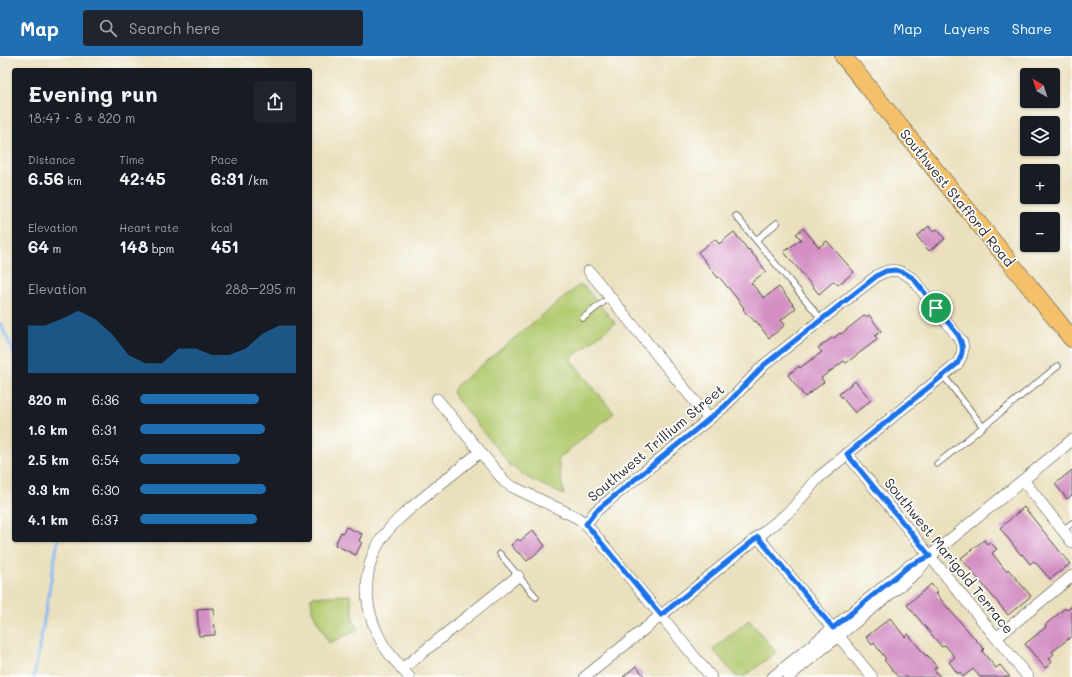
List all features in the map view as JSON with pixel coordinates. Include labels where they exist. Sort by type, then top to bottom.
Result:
[{"type":"main road","name":"Southwest Stafford Road","points":[[843,56],[1072,340]]},
{"type":"street","name":"Southwest Trillium Street","points":[[586,524],[596,511],[725,406],[764,365],[878,275],[886,271],[896,270],[913,278],[962,342],[964,349],[957,364],[943,375]]},
{"type":"street","points":[[589,271],[709,419]]},
{"type":"street","points":[[585,677],[793,508],[818,478],[943,375]]},
{"type":"street","points":[[437,399],[505,482],[576,517],[586,524],[711,677]]},
{"type":"street","points":[[773,677],[917,572],[930,556],[1072,440]]},
{"type":"street","points":[[480,452],[401,516],[386,531],[375,548],[369,564],[367,584],[371,618],[386,649],[406,673],[518,576]]},
{"type":"street","name":"Southwest Marigold Terrace","points":[[847,454],[1028,677]]},
{"type":"street","points":[[1023,480],[1072,542]]},
{"type":"street","points":[[758,537],[872,677]]},
{"type":"street","points":[[996,638],[1072,576]]},
{"type":"street","points":[[788,677],[836,632]]},
{"type":"lane","points":[[736,216],[822,320]]},
{"type":"lane","points":[[756,240],[777,223]]},
{"type":"lane","points":[[583,318],[610,297]]},
{"type":"lane","points":[[937,464],[1058,366]]},
{"type":"lane","points":[[943,375],[983,427]]},
{"type":"lane","points":[[1063,530],[1072,523]]},
{"type":"lane","points":[[500,554],[536,597]]},
{"type":"green space","points":[[578,286],[584,286],[615,323],[570,359],[614,413],[558,459],[564,495],[530,479],[511,466],[455,397],[453,392],[456,386]]},
{"type":"green space","points":[[350,595],[354,621],[358,630],[329,643],[312,611],[311,597]]},
{"type":"green space","points":[[749,620],[776,652],[744,677],[736,677],[713,649]]},
{"type":"building","points":[[929,226],[933,232],[937,229],[945,239],[929,251],[917,236]]},
{"type":"building","points":[[803,228],[819,247],[827,241],[854,272],[838,285],[834,281],[819,294],[784,252],[801,239],[796,234]]},
{"type":"building","points":[[734,232],[766,271],[751,283],[764,298],[779,287],[796,308],[781,320],[785,325],[769,338],[756,321],[755,322],[749,315],[748,316],[735,296],[719,277],[718,278],[698,252],[715,239],[719,244]]},
{"type":"building","points":[[865,315],[866,317],[869,315],[881,331],[875,336],[878,339],[846,363],[844,361],[821,378],[824,382],[805,397],[788,375],[799,366],[800,368],[822,352],[818,348],[833,337],[834,338],[840,333],[841,334]]},
{"type":"building","points":[[855,381],[871,400],[855,413],[839,394]]},
{"type":"building","points":[[1072,470],[1072,495],[1067,499],[1055,484]]},
{"type":"building","points":[[1024,507],[1070,564],[1050,579],[1034,561],[1030,564],[1022,554],[1021,555],[1000,528]]},
{"type":"building","points":[[346,527],[362,534],[359,541],[362,542],[356,555],[335,545],[341,532],[343,533]]},
{"type":"building","points":[[533,530],[545,546],[527,561],[511,545],[518,539],[520,541]]},
{"type":"building","points":[[984,540],[987,544],[990,542],[997,549],[992,553],[1006,571],[1008,569],[1031,596],[1008,615],[961,558]]},
{"type":"building","points":[[931,584],[938,592],[936,594],[984,649],[982,651],[996,668],[1000,665],[1010,677],[980,677],[973,669],[963,677],[960,672],[958,674],[949,662],[955,657],[945,645],[942,647],[907,605]]},
{"type":"building","points":[[1072,606],[1072,636],[1052,652],[1054,654],[1049,659],[1052,662],[1045,668],[1025,644],[1046,627],[1045,625],[1065,608],[1067,610]]},
{"type":"building","points":[[214,608],[215,635],[199,636],[197,609]]},
{"type":"building","points":[[890,618],[905,637],[908,634],[926,656],[927,655],[937,667],[934,669],[940,677],[898,677],[884,660],[886,659],[874,643],[872,645],[866,637]]},
{"type":"building","points":[[636,666],[645,677],[623,677]]},
{"type":"waterway","points":[[0,323],[12,349]]},
{"type":"waterway","points":[[34,677],[58,542]]},
{"type":"route","points":[[896,270],[905,273],[913,278],[936,308],[962,342],[964,349],[957,364],[847,454],[930,556],[910,565],[833,628],[758,537],[661,615],[586,524],[596,511],[725,406],[740,392],[764,365],[878,275],[886,271],[896,270]]}]
